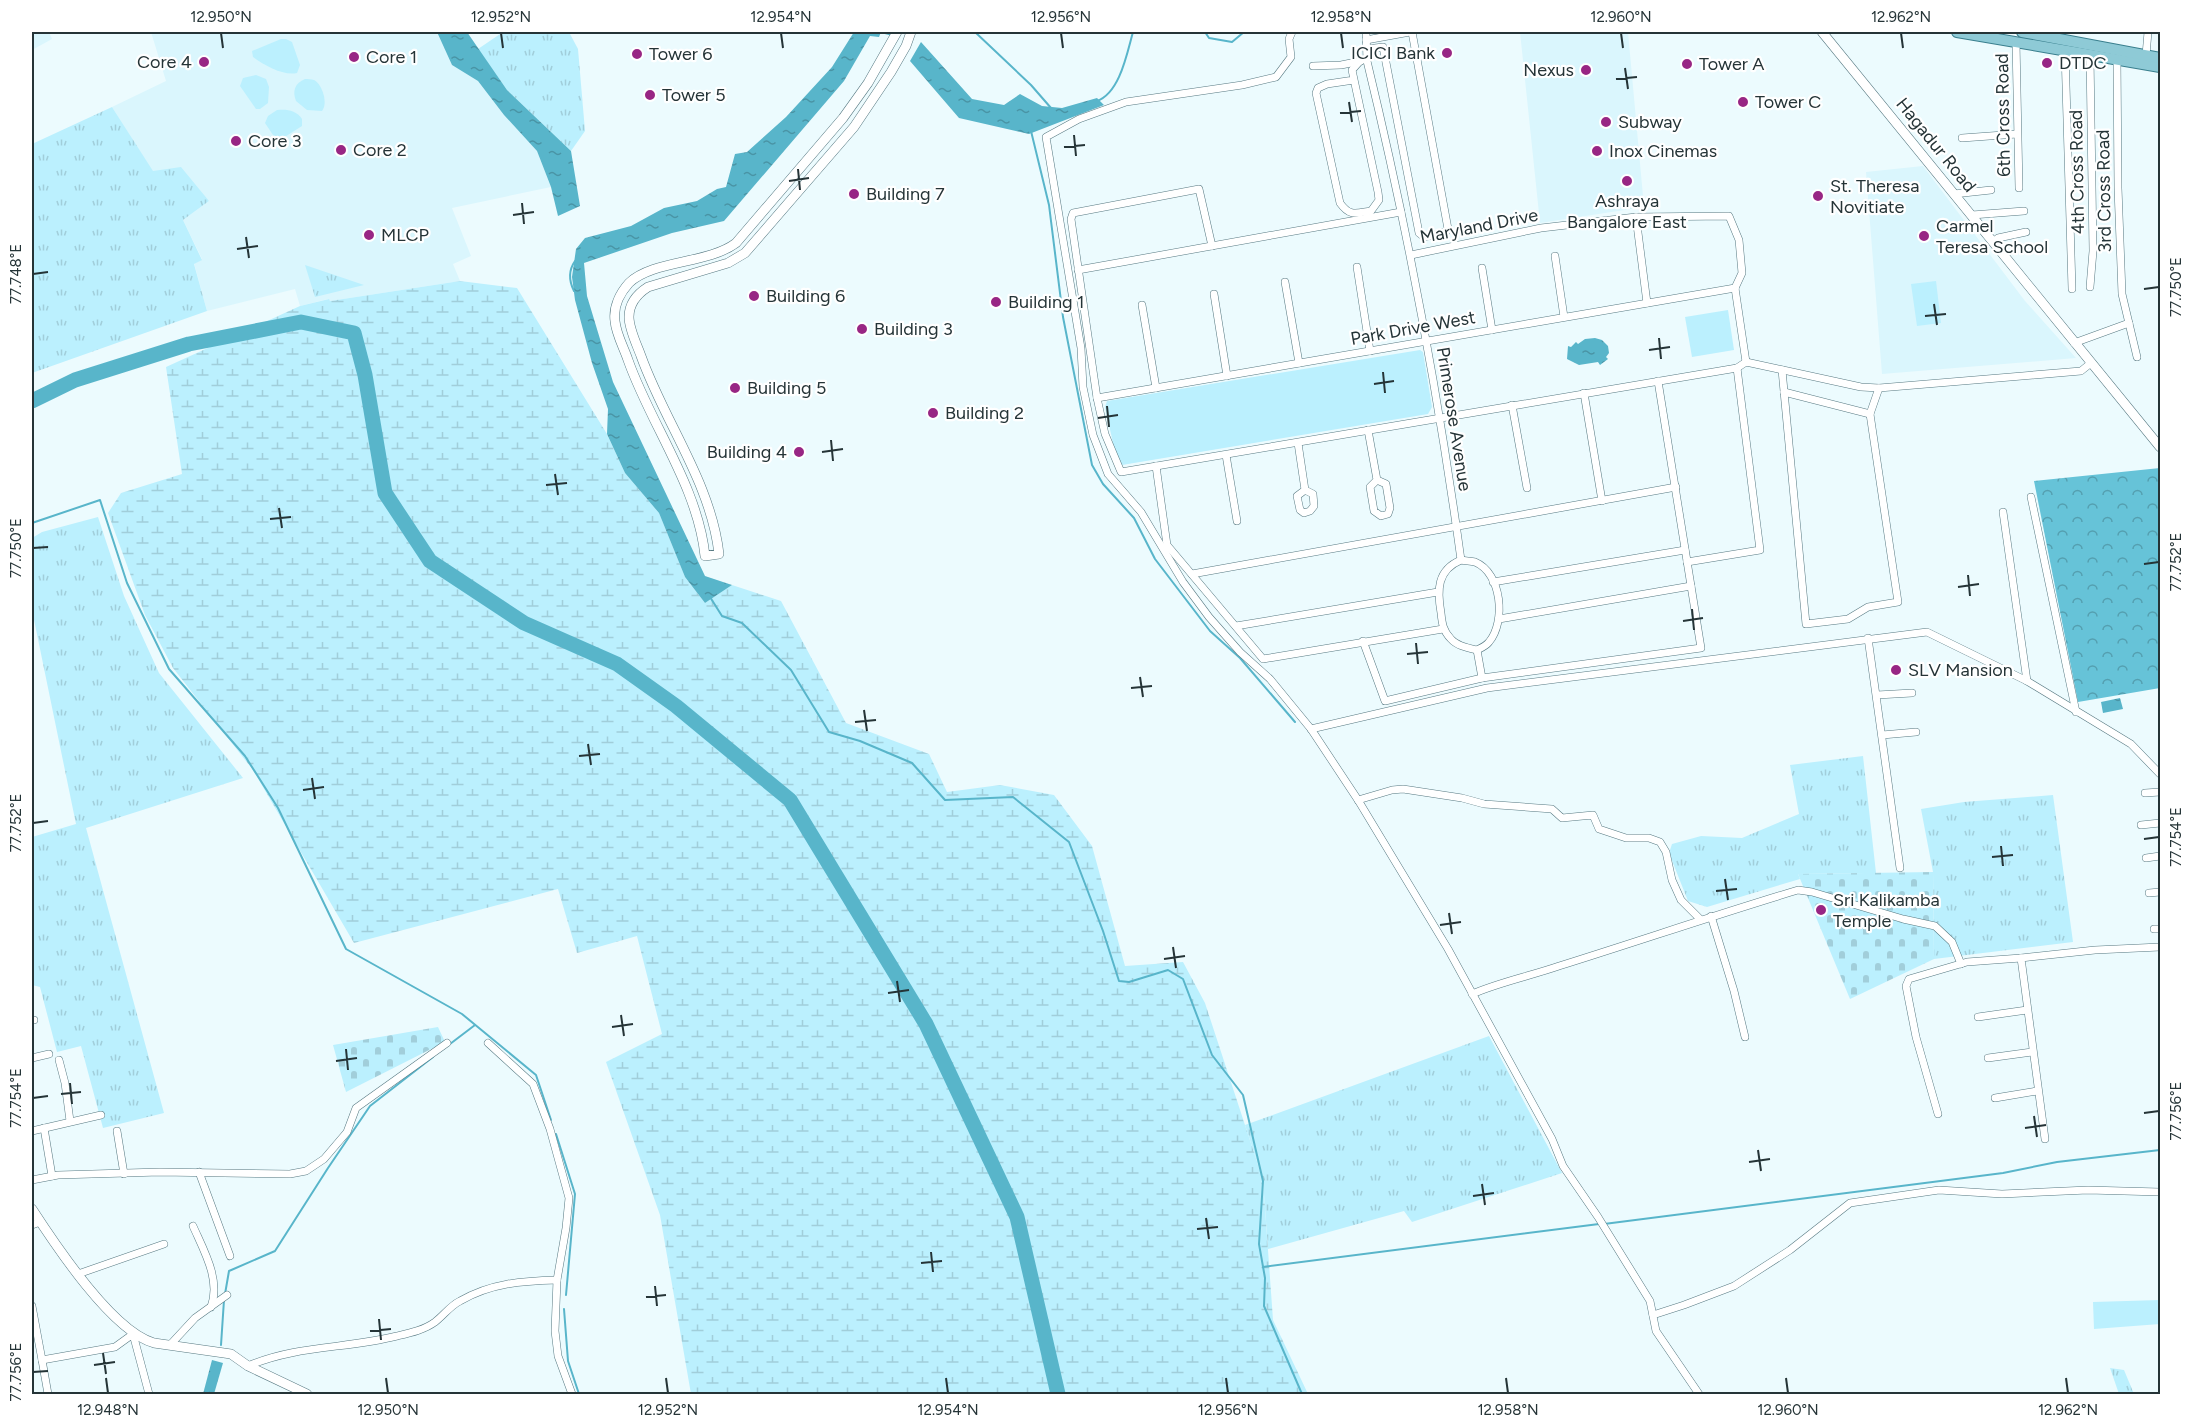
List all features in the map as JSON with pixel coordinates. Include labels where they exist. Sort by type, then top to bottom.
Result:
[{"type":"main road","points":[[1957,32],[2160,67]]},
{"type":"main road","points":[[2022,32],[2160,58]]},
{"type":"street","points":[[897,32],[867,85],[843,118],[736,243],[723,250],[642,274],[628,284],[619,297],[615,322],[636,382],[697,513],[705,555],[718,554],[710,509],[649,377],[628,320],[632,303],[638,294],[648,287],[728,263],[745,253],[839,144],[879,92],[897,63],[911,32]]},
{"type":"street","points":[[1292,32],[1289,39],[1291,57],[1276,77],[1242,85],[1126,102],[1079,119],[1046,137],[1081,348],[1083,387],[1093,435],[1108,474],[1141,512],[1183,582],[1209,617],[1240,652],[1270,679],[1311,729],[1358,800],[1448,949],[1552,1139],[1563,1166],[1625,1258],[1650,1301],[1656,1331],[1699,1395]]},
{"type":"street","points":[[1354,80],[1327,84],[1318,88],[1316,93],[1340,203],[1346,211],[1352,213],[1371,211],[1379,200],[1352,70],[1363,61],[1366,32]]},
{"type":"street","points":[[1366,40],[1411,32],[1446,218],[1446,232],[1424,237],[1419,233],[1381,38]]},
{"type":"street","name":"Hagadur Road","points":[[1822,32],[2160,447]]},
{"type":"street","points":[[2146,54],[2148,32]]},
{"type":"street","name":"6th Cross Road","points":[[2016,42],[2019,188]]},
{"type":"street","points":[[892,43],[904,49]]},
{"type":"street","points":[[1366,49],[1383,47]]},
{"type":"street","points":[[2065,51],[2072,289]]},
{"type":"street","name":"4th Cross Road","points":[[2090,56],[2093,250],[2090,286]]},
{"type":"street","name":"3rd Cross Road","points":[[2117,59],[2122,294],[2137,357]]},
{"type":"street","points":[[1313,66],[1363,61]]},
{"type":"street","name":"Primerose Avenue","points":[[1363,61],[1411,255],[1440,417],[1461,560]]},
{"type":"street","points":[[867,85],[879,92]]},
{"type":"street","points":[[1962,138],[2017,134]]},
{"type":"street","points":[[1212,246],[1198,189],[1073,213],[1071,219],[1097,398],[1105,434],[1122,472],[1737,368],[1746,362],[1861,387],[1879,388],[2081,371],[2091,363]]},
{"type":"street","points":[[1954,194],[1991,190]]},
{"type":"street","points":[[1972,215],[2024,211]]},
{"type":"street","points":[[1078,270],[1401,212]]},
{"type":"street","name":"Maryland Drive","points":[[1411,255],[1541,228],[1636,218],[1729,216],[1739,240],[1742,273],[1734,288]]},
{"type":"street","points":[[1636,218],[1647,303]]},
{"type":"street","points":[[1993,242],[1998,238],[2026,232]]},
{"type":"street","points":[[1554,256],[1564,317]]},
{"type":"street","points":[[1357,267],[1370,351]]},
{"type":"street","points":[[1482,268],[1492,330]]},
{"type":"street","points":[[1285,282],[1299,363]]},
{"type":"street","points":[[1734,288],[1746,362]]},
{"type":"street","name":"Park Drive West","points":[[1097,398],[1734,288]]},
{"type":"street","points":[[1214,294],[1227,376]]},
{"type":"street","points":[[1142,305],[1156,388]]},
{"type":"street","points":[[2074,343],[2129,323]]},
{"type":"street","points":[[1687,562],[1760,550],[1737,368]]},
{"type":"street","points":[[1782,370],[1806,624],[1848,619],[1868,607],[1898,602],[1870,414],[1879,388]]},
{"type":"street","points":[[1363,641],[1385,701],[1482,678],[1701,648],[1658,381]]},
{"type":"street","points":[[1784,392],[1870,414]]},
{"type":"street","points":[[1584,393],[1602,501]]},
{"type":"street","points":[[1512,405],[1527,488]]},
{"type":"street","points":[[1368,430],[1377,480]]},
{"type":"street","points":[[1298,443],[1305,490]]},
{"type":"street","points":[[1226,455],[1236,521]]},
{"type":"street","points":[[1155,466],[1167,545],[1263,659],[1443,628]]},
{"type":"street","points":[[680,474],[692,468]]},
{"type":"street","points":[[1377,480],[1386,484],[1390,508],[1388,514],[1380,516],[1374,511],[1370,487],[1377,480]]},
{"type":"street","points":[[1192,574],[1676,487]]},
{"type":"street","points":[[2031,497],[2076,712]]},
{"type":"street","points":[[2004,512],[2027,681]]},
{"type":"street","points":[[1493,582],[1685,550]]},
{"type":"street","points":[[1461,560],[1476,562],[1487,572],[1493,582],[1497,593],[1499,619],[1488,644],[1477,650],[1461,646],[1451,640],[1443,628],[1437,592],[1451,564],[1461,560]]},
{"type":"street","points":[[1499,619],[1691,585]]},
{"type":"street","points":[[1236,626],[1437,592]]},
{"type":"street","points":[[1311,729],[1486,688],[1927,632],[2027,681],[2132,744],[2160,774]]},
{"type":"street","points":[[1868,638],[1900,868]]},
{"type":"street","points":[[1477,650],[1482,678]]},
{"type":"street","points":[[1877,695],[1912,693]]},
{"type":"street","points":[[1882,735],[1916,732]]},
{"type":"street","points":[[1358,800],[1403,789],[1462,798],[1484,804],[1552,809],[1562,818],[1593,814],[1599,829],[1626,838],[1649,838],[1660,842],[1666,852],[1672,880],[1681,900],[1700,920]]},
{"type":"street","points":[[2145,793],[2160,792]]},
{"type":"street","points":[[2141,825],[2160,823]]},
{"type":"street","points":[[2146,858],[2160,856]]},
{"type":"street","points":[[1472,994],[1500,983],[1798,890],[1935,926],[1952,942],[1961,964]]},
{"type":"street","points":[[2149,893],[2160,892]]},
{"type":"street","points":[[1711,916],[1734,991],[1744,1037]]},
{"type":"street","points":[[1938,1114],[1916,1037],[1906,986],[1909,979],[1961,964],[2095,950],[2160,947]]},
{"type":"street","points":[[2021,958],[2045,1139]]},
{"type":"street","points":[[1978,1017],[2027,1010]]},
{"type":"street","points":[[32,1180],[52,1176],[199,1172],[290,1174],[302,1172],[324,1159],[346,1132],[356,1108],[447,1043]]},
{"type":"street","points":[[488,1043],[532,1084],[550,1129],[569,1198],[557,1280],[555,1331],[558,1356],[572,1395]]},
{"type":"street","points":[[1988,1058],[2032,1052]]},
{"type":"street","points":[[32,1058],[49,1054]]},
{"type":"street","points":[[59,1060],[65,1083],[70,1121]]},
{"type":"street","points":[[1995,1098],[2037,1091]]},
{"type":"street","points":[[32,1131],[101,1115]]},
{"type":"street","points":[[44,1128],[52,1176]]},
{"type":"street","points":[[117,1131],[124,1174]]},
{"type":"street","points":[[199,1172],[230,1256]]},
{"type":"street","points":[[1653,1315],[1734,1286],[1790,1250],[1850,1203],[1939,1190],[2002,1194],[2088,1190],[2160,1192]]},
{"type":"street","points":[[32,1209],[36,1223],[63,1257],[133,1334],[148,1342],[231,1354],[248,1366],[307,1395]]},
{"type":"street","points":[[193,1226],[212,1274],[214,1290],[211,1307]]},
{"type":"street","points":[[78,1274],[164,1244]]},
{"type":"street","points":[[248,1366],[282,1354],[394,1337],[426,1328],[456,1302],[503,1283],[557,1280]]},
{"type":"street","points":[[170,1345],[195,1318],[224,1298]]},
{"type":"street","points":[[32,1306],[48,1395]]},
{"type":"street","points":[[42,1360],[115,1347],[133,1334]]},
{"type":"street","points":[[133,1334],[149,1395]]},
{"type":"shaded area","points":[[32,32],[49,32],[52,39],[32,50]]},
{"type":"shaded area","points":[[151,32],[437,32],[452,65],[478,81],[504,115],[537,151],[551,187],[452,208],[471,256],[453,264],[460,281],[330,301],[328,299],[300,306],[295,289],[207,311],[194,263],[202,259],[183,220],[209,201],[153,172],[112,107],[166,81]]},
{"type":"shaded area","points":[[1520,32],[1628,32],[1644,207],[1540,223]]},
{"type":"shaded area","name":"Carmel Teresa School","points":[[1923,166],[2025,301],[2076,358],[1882,374],[1866,172]]},
{"type":"green space","points":[[503,32],[569,32],[578,49],[585,131],[571,151],[507,90],[478,49]]},
{"type":"green space","points":[[281,39],[292,42],[300,65],[297,73],[280,71],[253,57],[252,51]]},
{"type":"green space","points":[[256,75],[266,79],[269,87],[268,103],[260,109],[256,109],[240,86],[243,78]]},
{"type":"green space","points":[[305,79],[314,80],[320,86],[325,104],[322,111],[307,110],[296,101],[295,88]]},
{"type":"green space","points":[[112,107],[153,171],[181,167],[209,201],[183,220],[202,260],[194,264],[207,311],[32,373],[32,144]]},
{"type":"green space","points":[[277,110],[294,112],[302,119],[302,126],[283,138],[275,138],[265,123],[268,116]]},
{"type":"green space","points":[[305,265],[364,285],[315,297]]},
{"type":"green space","points":[[460,281],[517,288],[607,434],[625,473],[659,513],[685,577],[705,603],[732,585],[781,601],[846,723],[929,754],[947,792],[1000,785],[1054,795],[1092,846],[1125,966],[1183,962],[1205,1003],[1263,1180],[1273,1320],[1308,1394],[691,1394],[660,1215],[606,1062],[662,1034],[637,936],[577,953],[558,889],[354,943],[253,770],[173,668],[145,615],[108,513],[121,493],[182,474],[166,367],[300,306],[329,299],[330,301]]},
{"type":"green space","points":[[1936,281],[1941,323],[1917,326],[1911,284]]},
{"type":"green space","points":[[1728,310],[1734,350],[1692,357],[1685,317]]},
{"type":"green space","points":[[1420,350],[1423,352],[1432,407],[1428,414],[1122,465],[1117,461],[1105,407],[1107,401]]},
{"type":"green space","points":[[2160,468],[2160,688],[2078,702],[2034,481]]},
{"type":"green space","points":[[98,517],[124,596],[159,673],[243,778],[86,828],[164,1113],[103,1128],[81,1046],[57,1052],[40,987],[32,985],[32,837],[76,824],[32,610],[32,538],[42,532]]},
{"type":"green space","points":[[1863,756],[1876,873],[1798,874],[1800,879],[1707,907],[1688,901],[1669,853],[1672,844],[1701,836],[1742,838],[1799,814],[1790,765]]},
{"type":"green space","points":[[2053,795],[2073,942],[1934,959],[1933,872],[1921,809],[1964,802]]},
{"type":"green space","points":[[1933,872],[1934,959],[1850,999],[1798,874]]},
{"type":"green space","points":[[438,1027],[445,1042],[346,1092],[333,1045]]},
{"type":"green space","points":[[1489,1036],[1562,1173],[1412,1222],[1404,1211],[1268,1249],[1263,1180],[1245,1125]]},
{"type":"green space","points":[[2160,1300],[2160,1324],[2094,1329],[2093,1302]]},
{"type":"green space","points":[[2110,1368],[2124,1370],[2134,1394],[2119,1394]]},
{"type":"water","points":[[437,32],[467,32],[507,90],[571,151],[580,206],[558,216],[551,187],[537,151],[504,115],[478,81],[452,65]]},
{"type":"water","points":[[854,32],[881,32],[879,37],[870,36],[844,81],[724,221],[672,233],[584,263],[587,296],[613,382],[705,576],[732,585],[705,603],[685,577],[659,513],[625,473],[607,434],[608,409],[592,363],[575,300],[572,277],[576,249],[585,238],[631,226],[664,208],[697,201],[717,189],[726,187],[735,154],[747,152],[786,117],[832,67]]},
{"type":"water","points":[[921,42],[972,99],[1004,105],[1020,94],[1042,106],[1062,108],[1097,98],[1104,105],[1029,134],[959,118],[910,61]]},
{"type":"water","points":[[1585,339],[1602,340],[1608,346],[1609,353],[1606,357],[1608,359],[1600,365],[1598,362],[1579,365],[1567,359],[1568,346],[1571,347],[1576,342],[1578,344]]},
{"type":"water","points":[[2120,698],[2123,709],[2103,713],[2101,702]]},
{"type":"water","points":[[212,1360],[223,1363],[214,1394],[203,1394]]},
{"type":"waterway","points":[[881,32],[893,35]]},
{"type":"waterway","points":[[975,32],[1031,85],[1051,108]]},
{"type":"waterway","points":[[1097,101],[1105,97],[1117,81],[1133,32]]},
{"type":"waterway","points":[[1205,32],[1209,38],[1232,42],[1244,32]]},
{"type":"waterway","points":[[1031,131],[1049,205],[1063,317],[1092,465],[1103,484],[1134,518],[1155,559],[1210,631],[1240,658],[1295,722]]},
{"type":"waterway","points":[[574,291],[570,276],[575,261]]},
{"type":"waterway","points":[[32,401],[75,380],[189,344],[301,322],[354,333],[365,375],[385,493],[430,561],[524,623],[617,664],[676,706],[790,800],[926,1024],[1017,1217],[1058,1394]]},
{"type":"waterway","points":[[32,523],[100,500],[127,583],[169,669],[245,756],[278,808],[346,949],[462,1014],[536,1075],[551,1120]]},
{"type":"waterway","points":[[710,597],[722,616],[742,623],[791,670],[829,732],[860,741],[912,763],[945,800],[1013,797],[1069,842],[1103,931],[1119,981],[1129,982],[1168,970],[1183,979],[1212,1055],[1243,1095],[1263,1181],[1259,1244],[1265,1278],[1264,1306],[1302,1394]]},
{"type":"waterway","points":[[450,1044],[475,1025]]},
{"type":"waterway","points":[[225,1294],[229,1271],[275,1251],[370,1106],[433,1057]]},
{"type":"waterway","points":[[556,1134],[575,1194],[566,1295]]},
{"type":"waterway","points":[[1604,1224],[2003,1173],[2057,1162],[2160,1150]]},
{"type":"waterway","points":[[1263,1267],[1599,1224]]},
{"type":"waterway","points":[[221,1345],[224,1300]]},
{"type":"waterway","points":[[564,1309],[568,1361],[579,1394]]},
{"type":"place","name":"ICICI Bank","points":[[1447,53]]},
{"type":"place","name":"Tower 6","points":[[637,54]]},
{"type":"place","name":"Core 1","points":[[354,57]]},
{"type":"place","name":"Core 4","points":[[204,62]]},
{"type":"place","name":"DTDC","points":[[2047,63]]},
{"type":"place","name":"Tower A","points":[[1687,64]]},
{"type":"place","name":"Nexus","points":[[1586,70]]},
{"type":"place","name":"Tower 5","points":[[650,95]]},
{"type":"place","name":"Tower C","points":[[1743,102]]},
{"type":"place","name":"Subway","points":[[1606,122]]},
{"type":"place","name":"Core 3","points":[[236,141]]},
{"type":"place","name":"Core 2","points":[[341,150]]},
{"type":"place","name":"Inox Cinemas","points":[[1597,151]]},
{"type":"place","name":"Ashraya Bangalore East","points":[[1627,181]]},
{"type":"place","name":"Building 7","points":[[854,194]]},
{"type":"place","name":"St. Theresa Novitiate","points":[[1818,196]]},
{"type":"place","name":"MLCP","points":[[369,235]]},
{"type":"place","name":"Carmel Teresa School","points":[[1924,236]]},
{"type":"place","name":"Building 6","points":[[754,296]]},
{"type":"place","name":"Building 1","points":[[996,302]]},
{"type":"place","name":"Building 3","points":[[862,329]]},
{"type":"place","name":"Building 5","points":[[735,388]]},
{"type":"place","name":"Building 2","points":[[933,413]]},
{"type":"place","name":"Building 4","points":[[799,452]]},
{"type":"place","name":"SLV Mansion","points":[[1896,670]]},
{"type":"place","name":"Sri Kalikamba Temple","points":[[1821,910]]}]
